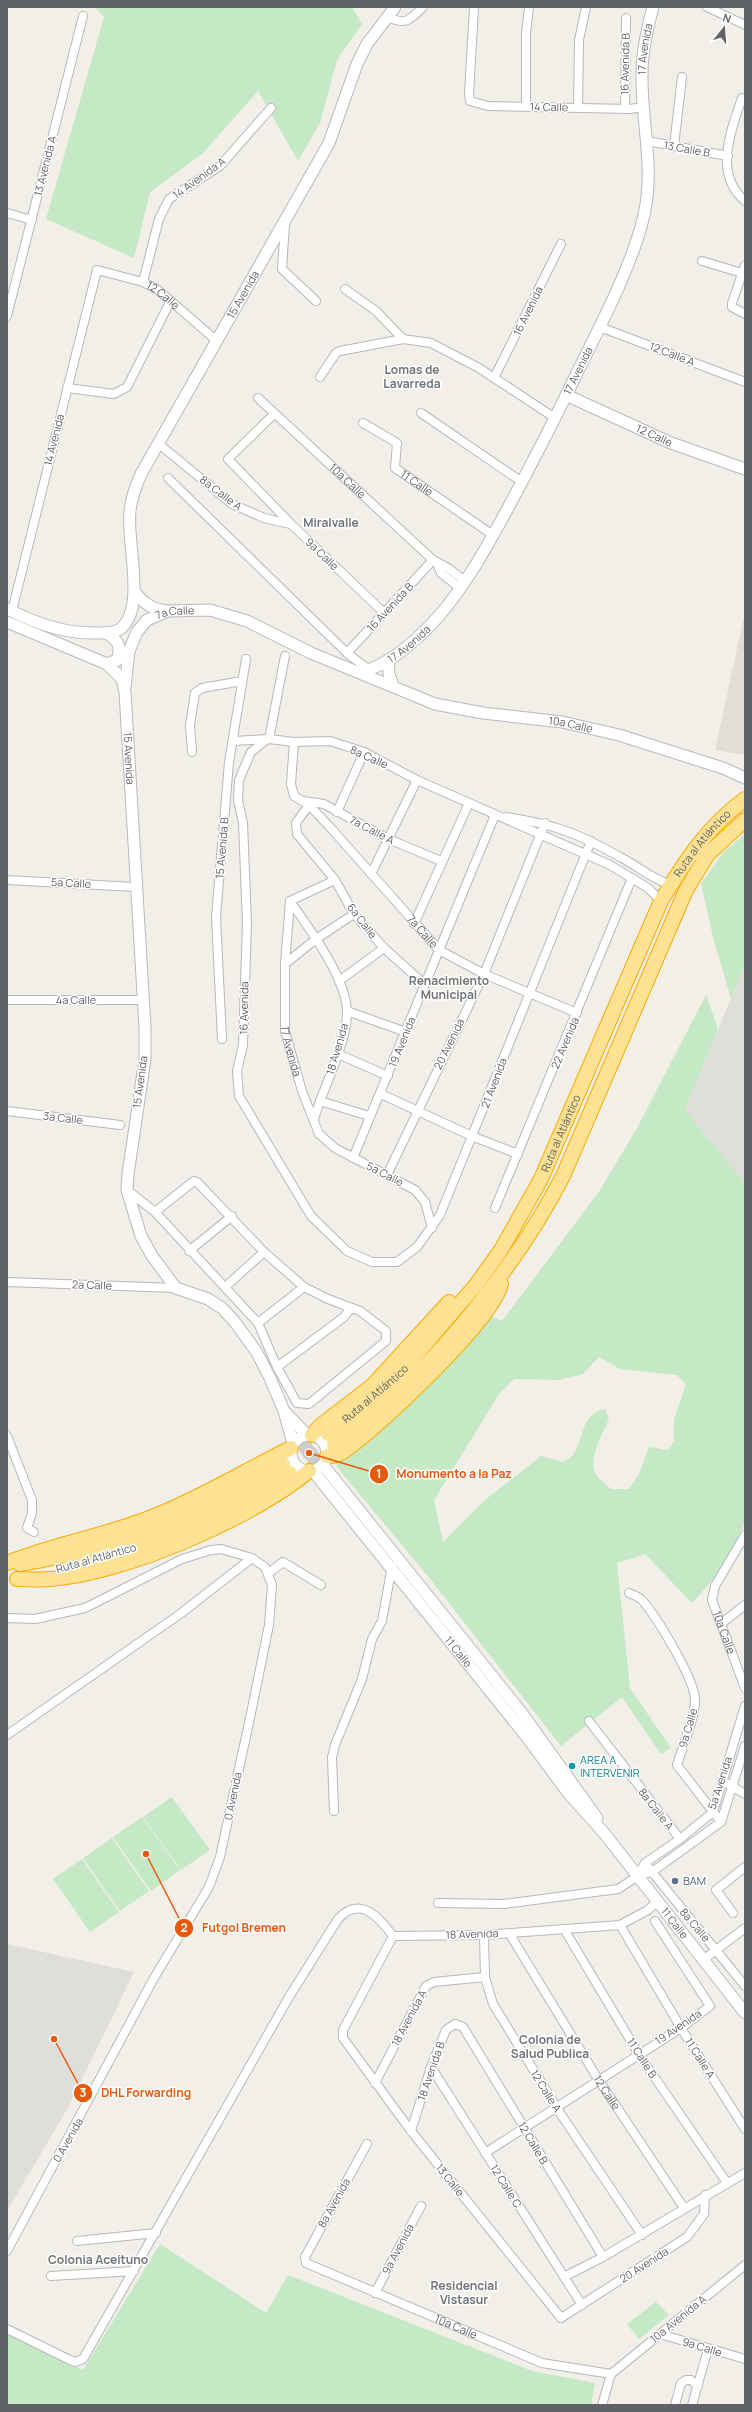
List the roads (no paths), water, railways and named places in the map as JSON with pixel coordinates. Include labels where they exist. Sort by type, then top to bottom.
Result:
[{"type":"highway","name":"Ruta al Atlántico","points":[[745,799],[700,840],[661,901],[554,1151],[538,1185],[501,1250],[467,1296],[400,1372],[331,1439],[382,1406],[413,1378],[450,1338],[505,1268],[548,1206],[563,1176],[686,890],[708,854],[745,820]]},
{"type":"highway","points":[[309,1435],[372,1384],[438,1316],[487,1258],[501,1250]]},
{"type":"highway","points":[[325,1461],[340,1454],[385,1417],[454,1350],[500,1289],[505,1268]]},
{"type":"highway","points":[[7,1564],[34,1552],[109,1532],[152,1518],[214,1490],[292,1445]]},
{"type":"highway","name":"Ruta al Atlántico","points":[[7,1564],[65,1556],[145,1532],[182,1518],[228,1495],[286,1469],[230,1507],[171,1535],[113,1556],[12,1580]]},
{"type":"highway","points":[[12,1580],[50,1579],[80,1574],[140,1558],[230,1520],[290,1486],[311,1471]]},
{"type":"main road","name":"15 Avenida","points":[[135,592],[131,558],[130,512],[133,493],[141,474],[285,219],[330,143],[357,64],[367,44],[395,7]]},
{"type":"main road","name":"17 Avenida","points":[[365,671],[388,660],[414,640],[438,616],[462,585],[493,535],[555,418],[600,326],[631,255],[644,216],[649,189],[642,75],[646,32],[653,7]]},
{"type":"main road","name":"12 Calle","points":[[566,395],[671,442],[745,469]]},
{"type":"main road","points":[[9,610],[52,628],[85,633],[106,633],[113,632],[126,623],[135,592]]},
{"type":"main road","points":[[135,592],[143,602],[155,609],[168,611]]},
{"type":"main road","name":"7a Calle","points":[[129,651],[137,632],[147,620],[168,611],[210,610],[228,614],[247,621],[311,653],[365,671]]},
{"type":"main road","points":[[7,622],[65,648],[112,662],[129,651]]},
{"type":"main road","points":[[106,633],[119,644],[120,651],[112,662]]},
{"type":"main road","name":"15 Avenida","points":[[129,651],[125,692],[135,887],[144,1000],[145,1059],[133,1126],[127,1190],[141,1236],[152,1256],[176,1288]]},
{"type":"main road","points":[[388,660],[389,674],[393,686]]},
{"type":"main road","name":"15 Avenida","points":[[112,662],[122,679],[125,692]]},
{"type":"main road","name":"10a Calle","points":[[365,671],[393,686],[435,704],[483,713],[562,722],[619,735],[723,768],[745,778]]},
{"type":"main road","points":[[176,1288],[193,1292],[222,1308],[234,1321],[256,1351],[270,1378],[284,1411],[292,1445],[291,1459],[298,1468],[311,1471],[325,1461],[327,1451],[322,1441],[309,1435],[284,1411]]},
{"type":"main road","points":[[292,1445],[309,1435]]},
{"type":"main road","name":"11 Calle","points":[[325,1461],[396,1563],[569,1794],[604,1833],[744,2010]]},
{"type":"main road","name":"11 Calle","points":[[311,1471],[396,1563]]},
{"type":"street","points":[[387,17],[400,23],[406,21],[423,7]]},
{"type":"street","name":"14 Calle","points":[[474,7],[469,94],[470,101],[488,106],[627,109],[644,107]]},
{"type":"street","points":[[526,106],[526,34],[529,7]]},
{"type":"street","points":[[578,107],[579,40],[586,7]]},
{"type":"street","points":[[707,7],[745,26]]},
{"type":"street","name":"13 Avenida A","points":[[7,316],[83,16]]},
{"type":"street","name":"16 Avenida B","points":[[626,18],[627,109]]},
{"type":"street","points":[[674,146],[682,78]]},
{"type":"street","points":[[742,98],[727,143],[731,182],[736,193],[745,201]]},
{"type":"street","name":"14 Avenida A","points":[[143,282],[159,219],[169,199],[220,166],[271,108]]},
{"type":"street","name":"13 Calle B","points":[[647,141],[728,156]]},
{"type":"street","points":[[7,214],[32,220]]},
{"type":"street","points":[[285,219],[282,269],[316,301]]},
{"type":"street","name":"16 Avenida","points":[[494,378],[561,244]]},
{"type":"street","points":[[702,260],[742,273]]},
{"type":"street","points":[[745,265],[732,303],[732,307],[735,310],[745,314]]},
{"type":"street","name":"12 Calle","points":[[97,270],[143,282],[158,290],[170,302],[217,341]]},
{"type":"street","name":"14 Avenida","points":[[9,610],[97,270]]},
{"type":"street","points":[[345,289],[376,311],[403,339]]},
{"type":"street","points":[[67,388],[114,394],[127,387],[170,302]]},
{"type":"street","name":"12 Calle A","points":[[600,326],[745,382]]},
{"type":"street","points":[[320,377],[336,353],[340,351],[403,339],[431,343],[494,378],[555,418]]},
{"type":"street","name":"10a Calle","points":[[258,398],[273,415],[435,562],[442,573],[462,585]]},
{"type":"street","points":[[421,413],[522,482]]},
{"type":"street","name":"9a Calle","points":[[273,415],[228,458],[291,524],[384,614]]},
{"type":"street","name":"11 Calle","points":[[363,423],[397,444],[395,468],[493,535]]},
{"type":"street","name":"8a Calle A","points":[[159,444],[232,504],[264,518],[291,524]]},
{"type":"street","points":[[168,478],[365,671]]},
{"type":"street","name":"16 Avenida B","points":[[350,656],[384,614],[435,562]]},
{"type":"street","points":[[268,739],[285,656]]},
{"type":"street","name":"15 Avenida B","points":[[222,1039],[216,917],[229,762],[234,741],[246,659]]},
{"type":"street","points":[[192,752],[190,725],[195,693],[202,688],[242,680]]},
{"type":"street","name":"16 Avenida","points":[[268,739],[251,752],[239,780],[238,800],[244,823],[247,923],[244,1045],[237,1071],[239,1096],[311,1216],[347,1251]]},
{"type":"street","name":"8a Calle","points":[[234,741],[268,739],[294,742],[330,741],[364,752],[417,780],[540,835],[586,853],[632,878],[661,901]]},
{"type":"street","points":[[294,742],[291,790],[294,796],[306,803]]},
{"type":"street","points":[[337,812],[364,752]]},
{"type":"street","points":[[371,874],[386,838],[417,780]]},
{"type":"street","name":"7a Calle A","points":[[306,803],[317,802],[386,838],[441,861]]},
{"type":"street","name":"6a Calle","points":[[306,803],[296,823],[295,829],[297,834],[335,880],[354,914],[384,948],[424,984]]},
{"type":"street","name":"7a Calle","points":[[306,803],[439,950],[484,974],[578,1013]]},
{"type":"street","points":[[414,924],[441,861],[469,803]]},
{"type":"street","name":"8a Calle","points":[[495,815],[545,823],[591,841],[623,858],[649,877],[671,885]]},
{"type":"street","name":"19 Avenida","points":[[354,1158],[369,1116],[381,1094],[424,984],[495,815]]},
{"type":"street","name":"20 Avenida","points":[[387,1175],[416,1112],[484,974],[545,823]]},
{"type":"street","name":"21 Avenida","points":[[347,1251],[372,1262],[397,1262],[417,1247],[440,1215],[474,1137],[529,992],[591,841]]},
{"type":"street","name":"22 Avenida","points":[[495,1208],[578,1013],[632,878]]},
{"type":"street","name":"5a Calle","points":[[7,880],[135,887]]},
{"type":"street","points":[[335,880],[290,901],[316,939],[339,981],[384,948]]},
{"type":"street","name":"17 Avenida","points":[[290,901],[285,964],[285,1031],[302,1091],[320,1134]]},
{"type":"street","points":[[285,964],[316,939],[354,914]]},
{"type":"street","name":"18 Avenida","points":[[314,1119],[338,1054],[347,1011],[339,981]]},
{"type":"street","name":"4a Calle","points":[[7,1000],[144,1000]]},
{"type":"street","points":[[347,1011],[406,1032]]},
{"type":"street","points":[[338,1054],[388,1076]]},
{"type":"street","points":[[381,1094],[416,1112],[518,1154]]},
{"type":"street","points":[[320,1101],[369,1116]]},
{"type":"street","name":"3a Calle","points":[[7,1110],[120,1125]]},
{"type":"street","name":"5a Calle","points":[[320,1134],[334,1148],[415,1190],[425,1202],[432,1228]]},
{"type":"street","points":[[127,1190],[156,1212],[190,1251],[258,1323],[294,1401],[301,1404],[309,1404],[383,1344],[387,1337],[386,1331],[360,1310],[328,1299],[304,1287],[264,1252],[232,1216],[194,1181],[156,1212]]},
{"type":"street","points":[[190,1251],[232,1216]]},
{"type":"street","points":[[225,1287],[264,1252]]},
{"type":"street","name":"2a Calle","points":[[7,1282],[176,1288]]},
{"type":"street","points":[[258,1323],[304,1287]]},
{"type":"street","points":[[270,1378],[344,1317],[351,1308]]},
{"type":"street","points":[[7,1436],[32,1500],[32,1513],[27,1528],[34,1532]]},
{"type":"street","name":"10a Calle","points":[[745,1535],[715,1586],[712,1600],[722,1623],[745,1688]]},
{"type":"street","points":[[7,1618],[35,1619],[85,1608],[182,1559],[211,1550],[221,1549],[252,1558],[265,1567],[269,1573],[283,1562],[321,1585]]},
{"type":"street","points":[[7,1736],[180,1614],[252,1558]]},
{"type":"street","points":[[334,1811],[332,1757],[335,1745],[362,1679],[367,1652],[382,1620],[396,1563]]},
{"type":"street","name":"0 Avenida","points":[[7,2251],[26,2212],[87,2106],[154,1978],[209,1887],[220,1858],[269,1625],[272,1585],[269,1573]]},
{"type":"street","name":"9a Calle","points":[[629,1593],[641,1599],[656,1619],[675,1649],[694,1692],[694,1708],[677,1765],[721,1822]]},
{"type":"street","points":[[722,1623],[745,1604]]},
{"type":"street","name":"5a Avenida","points":[[638,1876],[645,1863],[680,1839],[713,1812],[745,1706]]},
{"type":"street","name":"8a Calle A","points":[[589,1721],[680,1839]]},
{"type":"street","name":"5a Avenida","points":[[438,1903],[504,1904],[618,1889],[638,1876],[652,1872],[721,1822],[745,1746]]},
{"type":"street","points":[[722,1782],[732,1785],[745,1794]]},
{"type":"street","name":"8a Calle","points":[[645,1863],[745,1986]]},
{"type":"street","points":[[733,1913],[716,1890],[745,1867]]},
{"type":"street","name":"18 Avenida","points":[[393,1936],[509,1933],[620,1925],[648,1910],[658,1901]]},
{"type":"street","points":[[7,2329],[75,2362],[83,2359],[289,1997],[338,1919],[346,1910],[357,1908],[370,1912],[380,1919],[393,1936]]},
{"type":"street","name":"19 Avenida","points":[[485,2153],[638,2053],[681,2028],[710,2006],[654,1920]]},
{"type":"street","name":"11 Calle A","points":[[620,1925],[681,2028],[745,2129]]},
{"type":"street","points":[[703,1960],[745,1928]]},
{"type":"street","name":"11 Calle B","points":[[564,1929],[638,2053],[727,2183]]},
{"type":"street","name":"12 Calle","points":[[509,1933],[598,2079],[684,2208]]},
{"type":"street","name":"12 Calle A","points":[[484,1934],[485,1977],[493,2004],[555,2106],[642,2234]]},
{"type":"street","name":"13 Calle","points":[[393,1936],[344,2030],[344,2038],[375,2083],[412,2131],[561,2318]]},
{"type":"street","name":"18 Avenida A","points":[[375,2083],[426,1986],[434,1982],[485,1977]]},
{"type":"street","name":"18 Avenida B","points":[[412,2131],[431,2067],[446,2030],[455,2024],[463,2027]]},
{"type":"street","name":"12 Calle B","points":[[463,2027],[603,2257]]},
{"type":"street","name":"12 Calle C","points":[[431,2067],[582,2305]]},
{"type":"street","name":"8a Avenida","points":[[306,2263],[305,2256],[366,2144]]},
{"type":"street","points":[[564,2277],[603,2257],[705,2195],[745,2173]]},
{"type":"street","name":"20 Avenida","points":[[561,2318],[687,2237],[704,2214],[705,2195]]},
{"type":"street","name":"9a Avenida","points":[[375,2293],[421,2206]]},
{"type":"street","points":[[77,2241],[156,2233]]},
{"type":"street","name":"10a Calle","points":[[306,2263],[542,2363],[611,2374]]},
{"type":"street","name":"10a Avenida A","points":[[611,2374],[745,2265]]},
{"type":"street","points":[[51,2276],[134,2271]]},
{"type":"street","name":"9a Calle","points":[[660,2334],[745,2359]]},
{"type":"street","points":[[692,2405],[708,2349]]},
{"type":"street","points":[[602,2405],[611,2374]]},
{"type":"street","points":[[675,2405],[682,2383],[686,2380],[691,2380],[698,2386]]},
{"type":"tunnel","points":[[283,1464],[328,1434]]},
{"type":"tunnel","points":[[290,1473],[334,1444]]},
{"type":"place","name":"Monumento a la Paz","points":[[309,1453]]},
{"type":"place","name":"AREA A INTERVENIR","points":[[572,1766]]},
{"type":"place","name":"Futgol Bremen","points":[[146,1854]]},
{"type":"place","name":"BAM","points":[[675,1881]]},
{"type":"place","name":"DHL Forwarding","points":[[54,2039]]},
{"type":"district","name":"Lomas de Lavarreda","points":[[412,377]]},
{"type":"district","name":"Miralvalle","points":[[331,523]]},
{"type":"district","name":"Renacimiento Municipal","points":[[449,988]]},
{"type":"district","name":"Colonia de Salud Publica","points":[[550,2047]]},
{"type":"district","name":"Colonia Aceituno","points":[[98,2260]]},
{"type":"district","name":"Residencial Vistasur","points":[[464,2293]]}]
